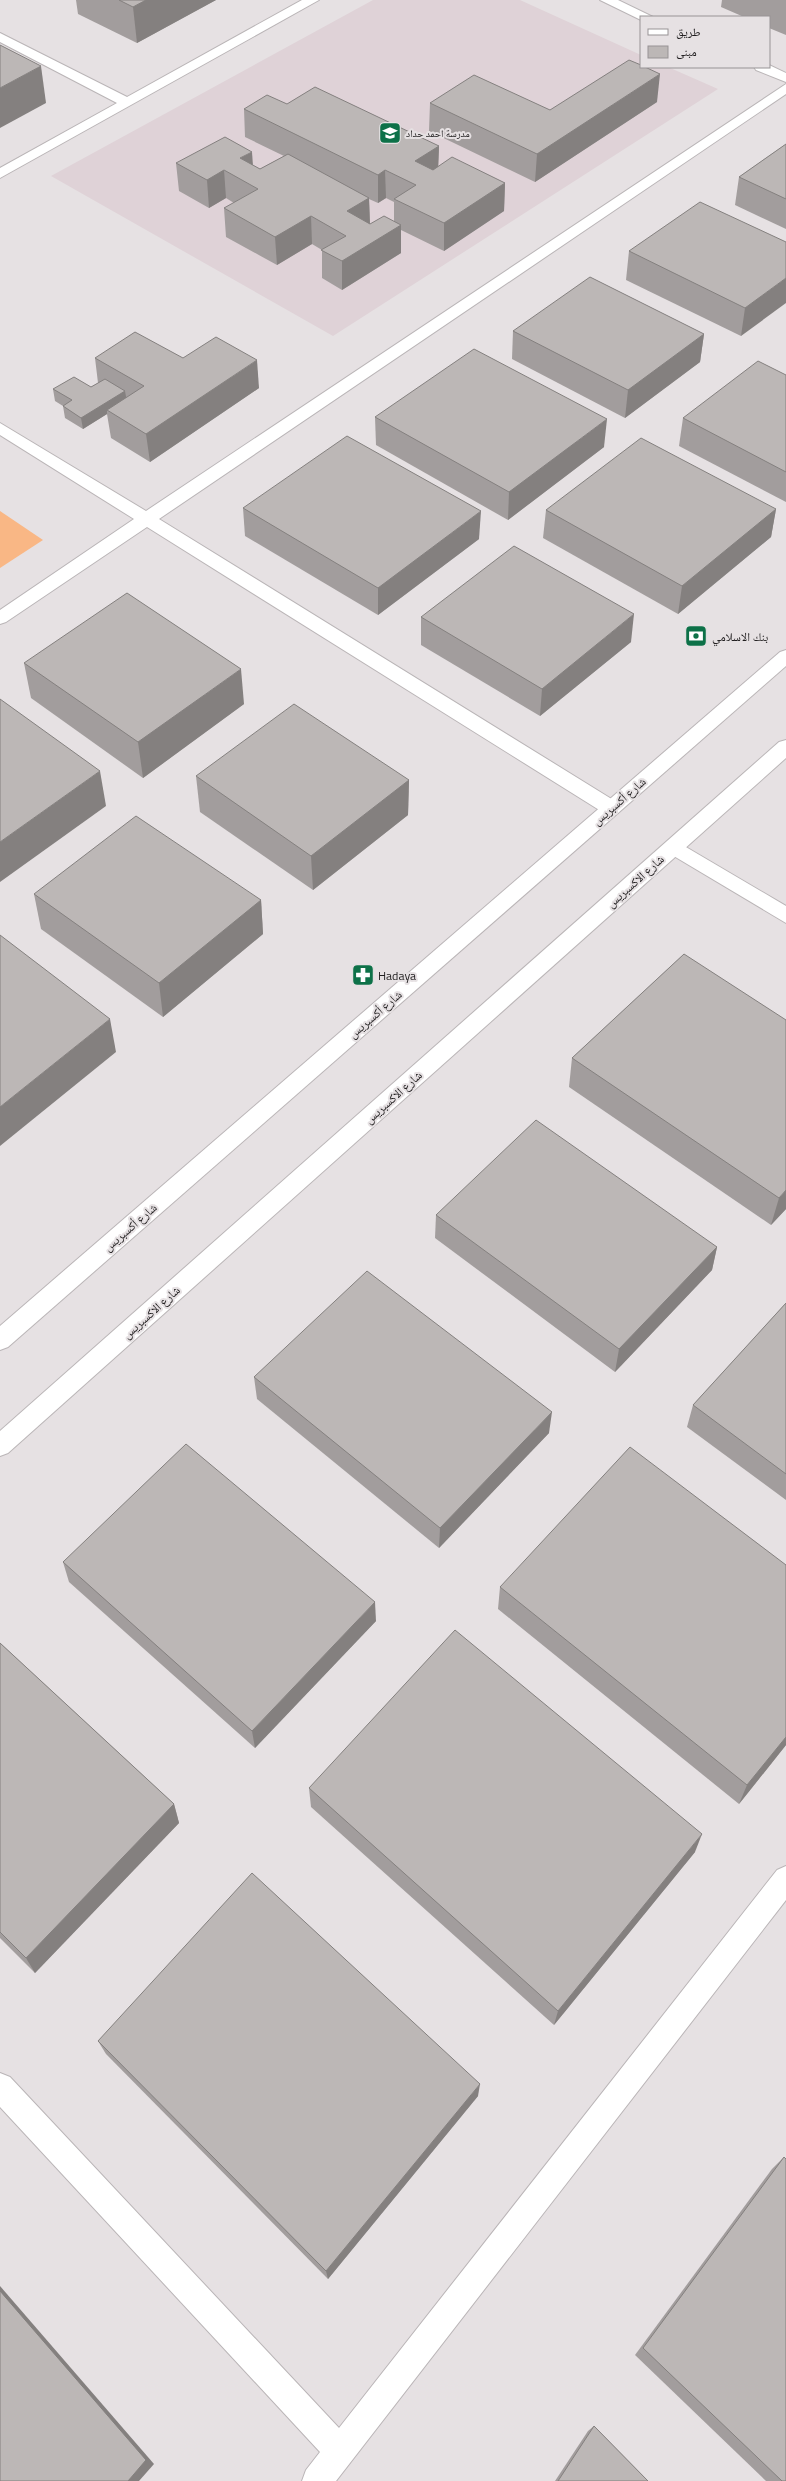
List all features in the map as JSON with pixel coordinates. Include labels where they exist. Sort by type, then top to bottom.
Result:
[{"type":"street","points":[[0,174],[312,0]]},
{"type":"street","points":[[607,0],[644,16]]},
{"type":"street","points":[[0,37],[127,103]]},
{"type":"street","points":[[763,68],[786,78]]},
{"type":"street","points":[[0,618],[146,518],[786,88]]},
{"type":"street","points":[[0,428],[611,808]]},
{"type":"street","name":"شارع أكسبريس","points":[[0,1340],[786,656]]},
{"type":"street","name":"شارع الاكسبريس","points":[[0,1446],[786,746]]},
{"type":"street","points":[[674,847],[786,916]]},
{"type":"street","points":[[317,2481],[786,1879]]},
{"type":"street","points":[[0,2087],[340,2451]]},
{"type":"shaded area","name":"مدرسة احمد حداد","points":[[373,0],[520,0],[640,55],[640,68],[670,68],[718,89],[333,336],[51,176]]},
{"type":"shaded area","points":[[0,511],[43,540],[0,568]]},
{"type":"building","points":[[119,0],[146,0],[133,7]]},
{"type":"building","points":[[0,45],[41,66],[0,88]]},
{"type":"building","points":[[629,60],[640,65],[640,68],[647,68],[660,74],[537,154],[430,103],[474,75],[550,110]]},
{"type":"building","points":[[315,87],[439,146],[415,161],[433,170],[452,157],[505,183],[444,223],[394,199],[416,185],[385,170],[378,175],[244,109],[267,95],[287,104]]},
{"type":"building","points":[[225,137],[252,152],[240,158],[260,169],[288,154],[369,198],[347,211],[370,224],[384,216],[401,225],[342,261],[321,250],[346,236],[311,216],[275,237],[224,208],[258,189],[224,170],[207,180],[176,163]]},
{"type":"building","points":[[786,144],[786,199],[739,177]]},
{"type":"building","points":[[700,202],[786,242],[786,278],[745,308],[629,251]]},
{"type":"building","points":[[590,277],[704,334],[628,390],[513,331]]},
{"type":"building","points":[[135,332],[183,358],[216,337],[257,360],[146,434],[107,410],[144,386],[95,358]]},
{"type":"building","points":[[474,349],[607,419],[509,492],[375,417]]},
{"type":"building","points":[[758,361],[786,375],[786,472],[683,418]]},
{"type":"building","points":[[74,377],[91,387],[105,379],[125,391],[81,418],[63,406],[72,400],[53,389]]},
{"type":"building","points":[[347,436],[481,511],[378,588],[243,508]]},
{"type":"building","points":[[641,438],[776,509],[682,586],[546,510]]},
{"type":"building","points":[[514,546],[634,614],[542,689],[421,617]]},
{"type":"building","points":[[127,593],[241,669],[138,742],[24,663]]},
{"type":"building","points":[[0,699],[100,771],[0,842]]},
{"type":"building","points":[[294,704],[409,780],[311,856],[196,776]]},
{"type":"building","points":[[136,816],[261,900],[159,983],[34,894]]},
{"type":"building","points":[[0,935],[110,1019],[0,1107]]},
{"type":"building","points":[[684,954],[786,1020],[786,1190],[779,1198],[572,1058]]},
{"type":"building","points":[[536,1120],[717,1247],[619,1349],[436,1215]]},
{"type":"building","points":[[367,1271],[552,1412],[440,1528],[254,1377]]},
{"type":"building","points":[[786,1303],[786,1474],[693,1405]]},
{"type":"building","points":[[186,1444],[375,1602],[252,1731],[63,1562]]},
{"type":"building","points":[[630,1447],[786,1565],[786,1737],[747,1785],[500,1587]]},
{"type":"building","points":[[455,1630],[702,1834],[558,2011],[309,1788]]},
{"type":"building","points":[[0,1643],[174,1804],[26,1958],[0,1932]]},
{"type":"building","points":[[252,1873],[480,2084],[326,2271],[98,2041]]},
{"type":"building","points":[[784,2157],[786,2159],[786,2481],[782,2481],[643,2348]]},
{"type":"building","points":[[0,2291],[146,2460],[128,2481],[0,2481]]},
{"type":"building","points":[[594,2426],[648,2481],[558,2481]]},
{"type":"place","name":"مدرسة احمد حداد","points":[[390,133]]},
{"type":"place","name":"بنك الاسلامي","points":[[696,636]]},
{"type":"place","name":"Hadaya","points":[[363,975]]}]
